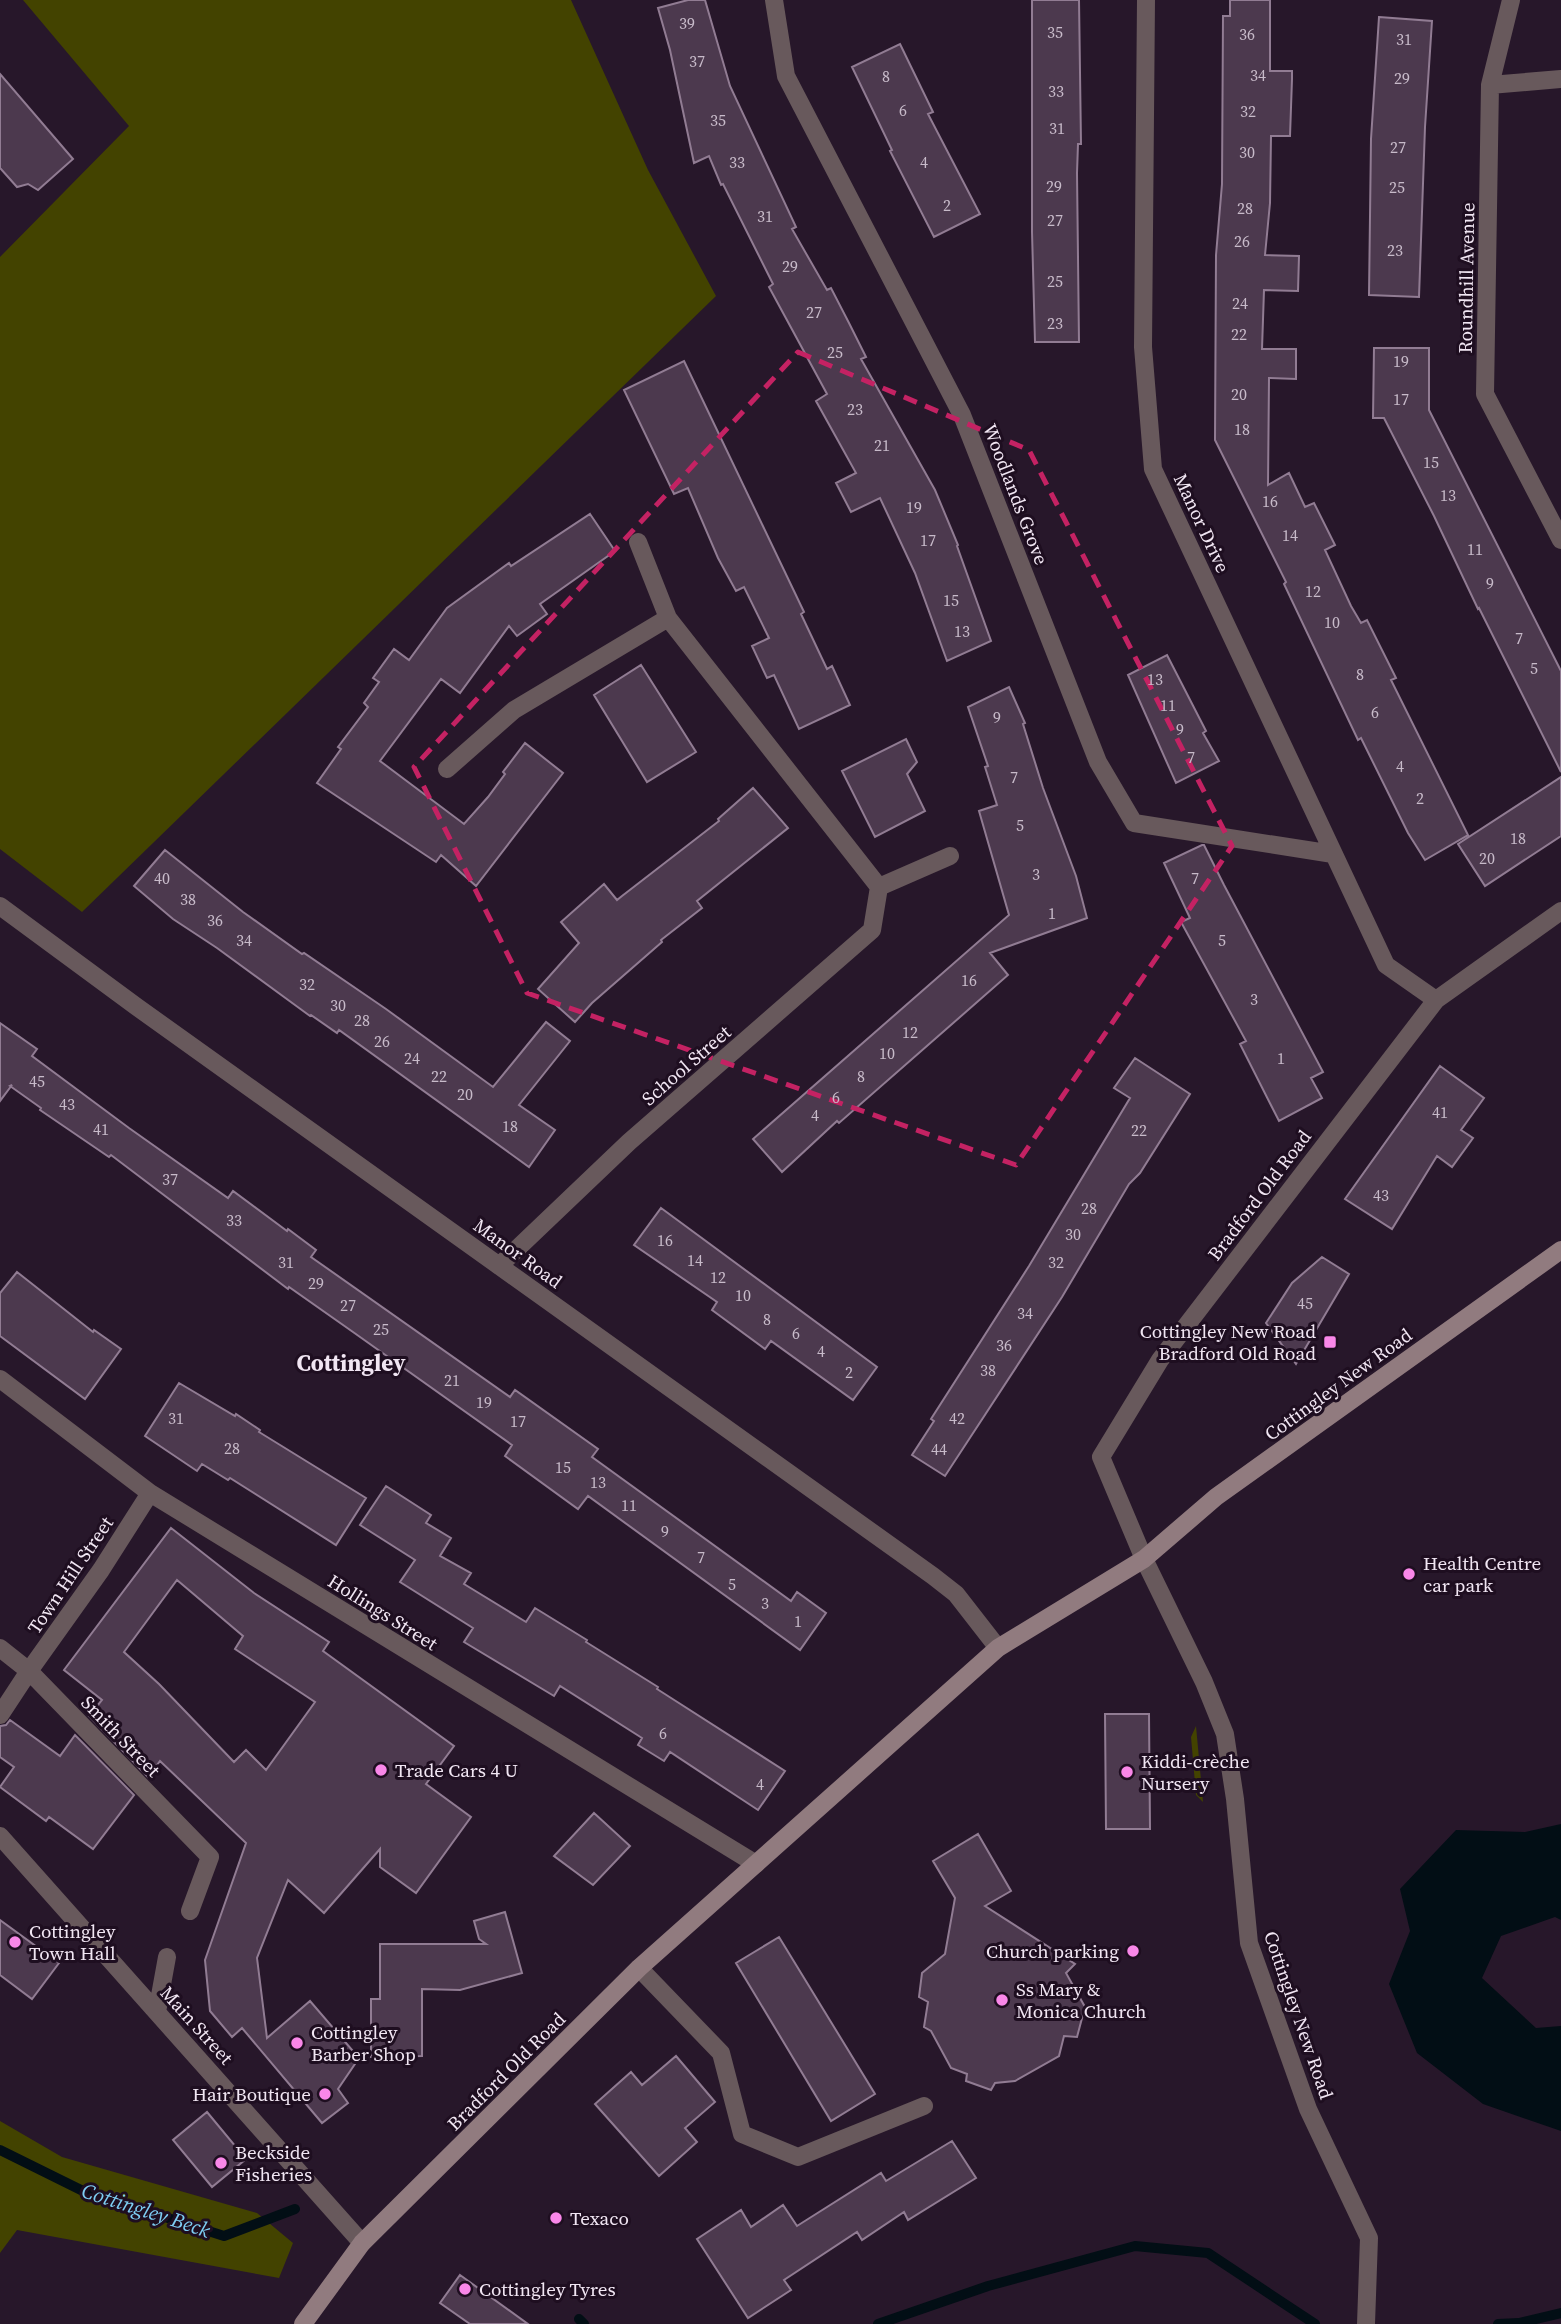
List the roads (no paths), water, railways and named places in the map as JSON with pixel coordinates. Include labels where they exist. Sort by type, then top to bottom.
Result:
[{"type":"main road","name":"Cottingley New Road","points":[[755,1864],[998,1648],[1144,1559],[1216,1497],[1561,1250]]},
{"type":"main road","name":"Bradford Old Road","points":[[303,2324],[362,2243],[639,1968],[755,1864]]},
{"type":"street","name":"Woodlands Grove","points":[[774,0],[786,76],[962,415],[1098,762],[1134,823],[1334,854]]},
{"type":"street","name":"Manor Drive","points":[[1146,0],[1143,347],[1153,469],[1386,965],[1436,1000]]},
{"type":"street","name":"Roundhill Avenue","points":[[1511,0],[1490,85],[1485,394],[1561,540]]},
{"type":"street","points":[[1490,85],[1561,79]]},
{"type":"street","points":[[638,542],[668,618],[879,887],[950,856]]},
{"type":"street","points":[[447,769],[513,710],[668,618]]},
{"type":"street","name":"School Street","points":[[499,1266],[629,1142],[873,930],[879,887]]},
{"type":"street","name":"Manor Road","points":[[0,905],[149,1015],[933,1576],[956,1594],[998,1648]]},
{"type":"street","name":"Bradford Old Road","points":[[1144,1559],[1101,1457],[1160,1360],[1436,1000],[1561,911]]},
{"type":"street","name":"Hollings Street","points":[[0,1379],[150,1493],[755,1864]]},
{"type":"street","name":"Town Hill Street","points":[[0,1715],[101,1570],[150,1493]]},
{"type":"street","name":"Cottingley New Road","points":[[1144,1559],[1204,1682],[1225,1734],[1235,1799],[1249,1943],[1308,2109],[1368,2238],[1366,2316]]},
{"type":"street","name":"Smith Street","points":[[0,1648],[29,1671],[210,1857],[190,1911]]},
{"type":"street","name":"Main Street","points":[[0,1836],[362,2243]]},
{"type":"street","points":[[157,2012],[167,1957]]},
{"type":"street","points":[[639,1968],[720,2053],[742,2134],[798,2158],[924,2106]]},
{"type":"waterway","name":"Cottingley Beck","points":[[0,2150],[81,2190],[224,2236],[295,2209]]},
{"type":"waterway","points":[[878,2324],[988,2286],[1135,2246],[1208,2253],[1315,2324]]},
{"type":"waterway","points":[[1498,2324],[1519,2323],[1561,2313]]},
{"type":"waterway","name":"Cottingley Beck","points":[[579,2319],[584,2324]]},
{"type":"place","name":"Cottingley New Road Bradford Old Road","points":[[1330,1342]]},
{"type":"place","name":"Health Centre car park","points":[[1409,1574]]},
{"type":"place","name":"Trade Cars 4 U","points":[[381,1770]]},
{"type":"place","name":"Kiddi-crèche Nursery","points":[[1127,1772]]},
{"type":"place","name":"Cottingley Town Hall","points":[[15,1942]]},
{"type":"place","name":"Church parking","points":[[1133,1951]]},
{"type":"place","name":"Ss Mary & Monica Church","points":[[1002,2000]]},
{"type":"place","name":"Cottingley Barber Shop","points":[[297,2043]]},
{"type":"place","name":"Hair Boutique","points":[[325,2094]]},
{"type":"place","name":"Beckside Fisheries","points":[[221,2163]]},
{"type":"place","name":"Texaco","points":[[556,2218]]},
{"type":"place","name":"Cottingley Tyres","points":[[465,2289]]},
{"type":"district","name":"Cottingley","points":[[351,1363]]}]
